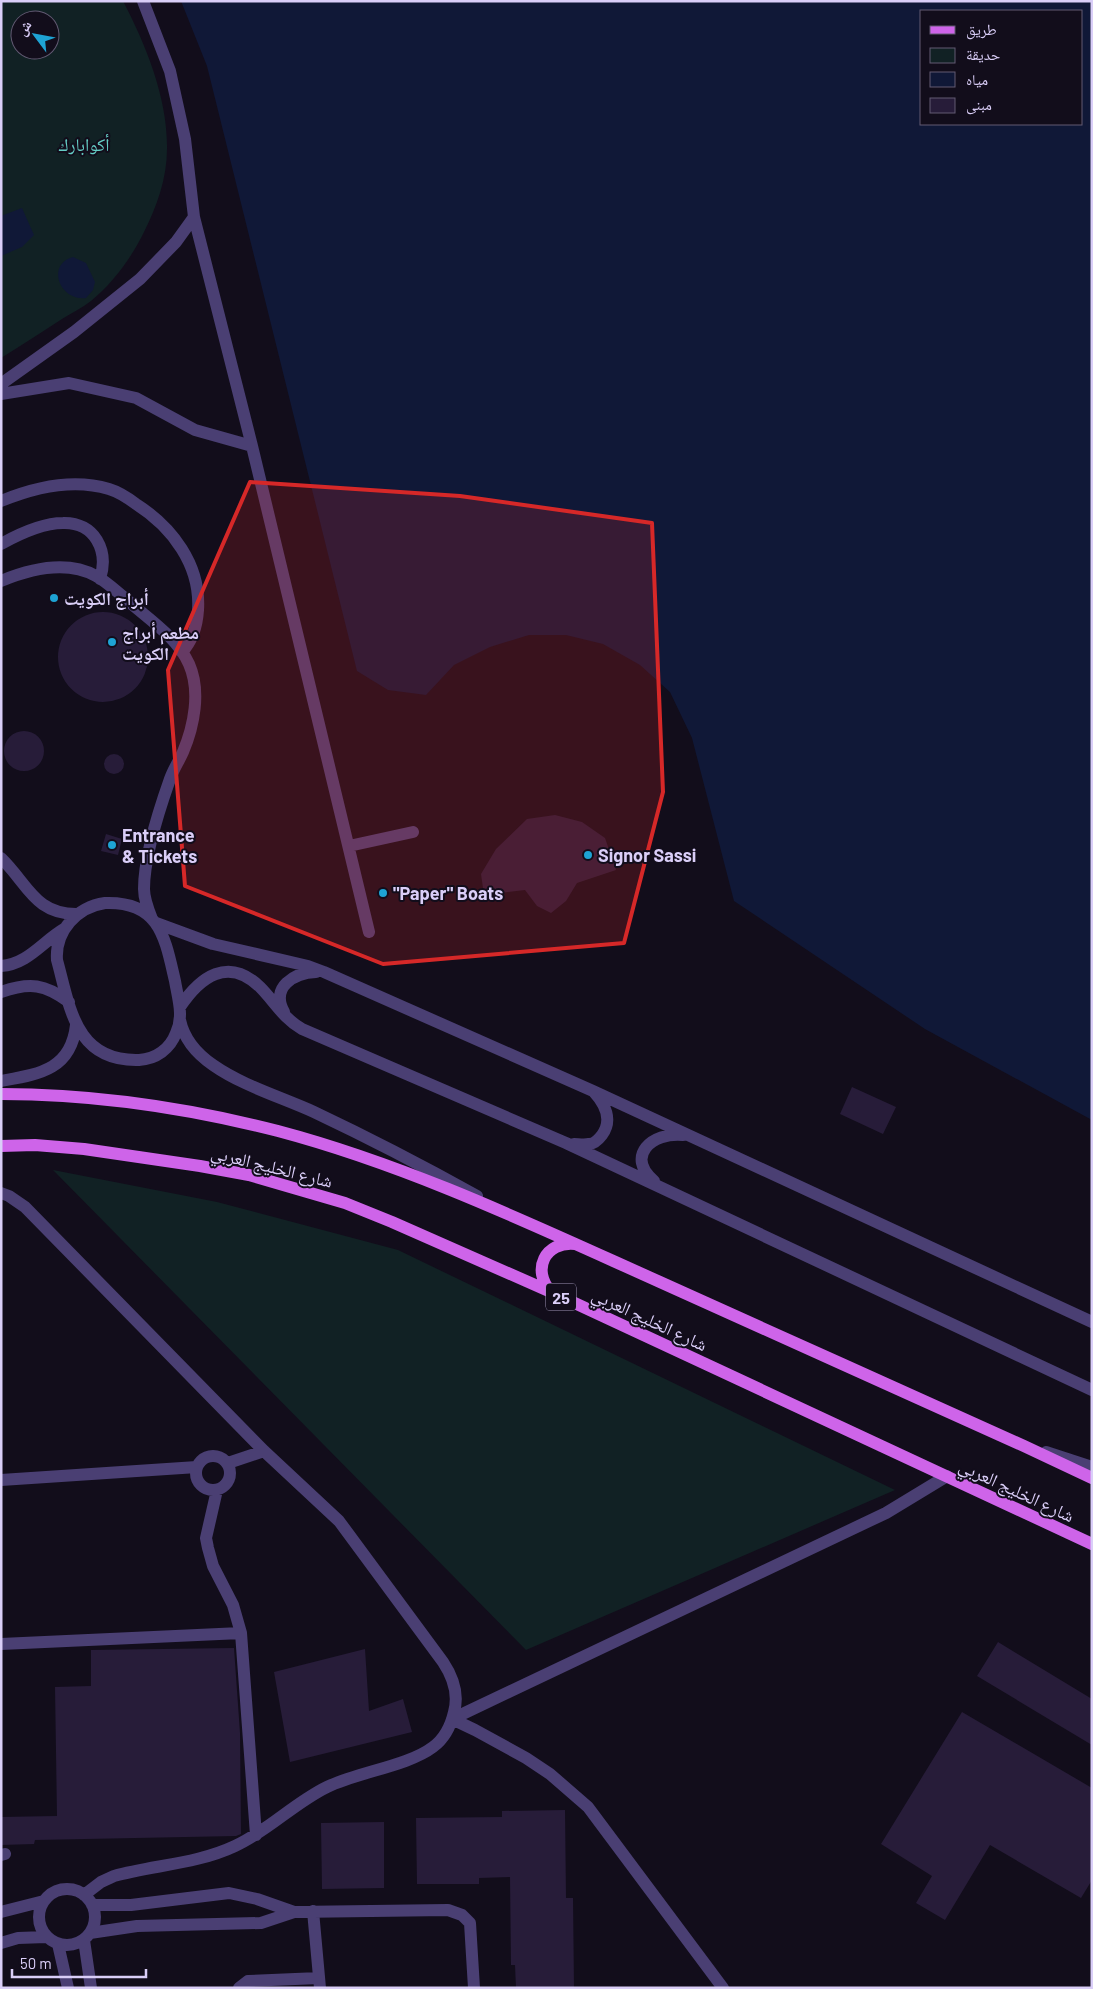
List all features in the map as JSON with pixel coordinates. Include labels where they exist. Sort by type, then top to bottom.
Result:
[{"type":"main road","name":"شارع الخليج العربي","points":[[1,1094],[38,1094],[89,1098],[228,1119],[278,1131],[375,1162],[510,1215],[1092,1478]]},
{"type":"main road","name":"شارع الخليج العربي","points":[[1,1146],[84,1149],[250,1175],[345,1203],[551,1292],[1092,1544]]},
{"type":"main road","points":[[551,1292],[543,1281],[543,1262],[555,1247],[561,1244],[575,1244]]},
{"type":"street","points":[[143,1],[170,71],[185,138],[194,217],[252,446],[370,932]]},
{"type":"street","points":[[1,384],[74,332],[140,279],[176,242],[194,217]]},
{"type":"street","points":[[1,394],[69,383],[136,398],[195,430],[252,446]]},
{"type":"street","points":[[1,501],[24,491],[50,486],[66,484],[92,486],[110,490],[121,495],[160,521],[182,548],[193,570],[198,591],[195,630],[188,645],[182,652]]},
{"type":"street","points":[[1,544],[14,537],[55,524],[64,523],[80,526],[93,535],[102,548],[104,562],[100,579]]},
{"type":"street","points":[[1,581],[35,571],[68,568],[85,571],[100,579],[159,628],[182,652],[189,664],[193,674],[196,699],[194,711],[189,736],[170,779],[148,857],[144,889],[145,899],[154,921],[163,934],[167,945],[180,1007],[180,1020],[190,1044],[214,1066],[380,1144],[510,1215]]},
{"type":"street","points":[[349,846],[413,832]]},
{"type":"street","points":[[1,858],[16,874],[29,893],[41,904],[62,914],[78,914]]},
{"type":"street","points":[[1,966],[23,961],[52,936],[64,929],[78,914],[88,908],[97,904],[115,903],[133,907],[154,921],[213,944],[308,966],[324,972],[593,1091],[1092,1322]]},
{"type":"street","points":[[64,929],[58,943],[56,960],[76,1025],[87,1042],[102,1052],[120,1058],[141,1060],[160,1054],[166,1049],[174,1039],[180,1020]]},
{"type":"street","points":[[180,1007],[192,990],[202,980],[212,974],[226,972],[245,977],[258,985],[287,1018],[302,1029],[566,1143],[1092,1390]]},
{"type":"street","points":[[287,1018],[280,1001],[281,992],[286,983],[294,976],[304,973],[324,972]]},
{"type":"street","points":[[1,992],[32,985],[56,992],[69,1002]]},
{"type":"street","points":[[1,1081],[40,1073],[58,1063],[73,1044],[76,1025]]},
{"type":"street","points":[[566,1143],[590,1144],[600,1139],[606,1130],[605,1107],[593,1091]]},
{"type":"street","points":[[664,1189],[645,1172],[642,1163],[644,1150],[650,1142],[659,1137],[688,1135]]},
{"type":"street","points":[[1,1193],[25,1207],[264,1451],[338,1522],[443,1662],[450,1672],[455,1688],[455,1709],[452,1719],[442,1738],[427,1751],[346,1778],[286,1813],[256,1835],[225,1851],[114,1876],[101,1882],[88,1900]]},
{"type":"street","points":[[1024,1446],[1092,1467]]},
{"type":"street","points":[[228,1463],[264,1451]]},
{"type":"street","points":[[211,1455],[219,1456],[228,1463],[230,1477],[225,1485],[216,1490],[208,1489],[200,1484],[196,1476],[197,1467],[204,1458],[211,1455]]},
{"type":"street","points":[[1,1480],[197,1467]]},
{"type":"street","points":[[452,1719],[886,1513],[947,1476]]},
{"type":"street","points":[[216,1490],[206,1538],[213,1566],[233,1605],[241,1633],[256,1835]]},
{"type":"street","points":[[1,1644],[241,1633]]},
{"type":"street","points":[[452,1719],[526,1758],[550,1774],[588,1807],[723,1988]]},
{"type":"street","points":[[294,1912],[257,1898],[229,1893],[131,1905],[88,1900],[72,1890],[63,1889],[50,1894],[44,1900],[40,1909],[39,1919],[41,1929],[46,1937],[58,1944],[70,1945],[87,1936],[137,1926],[261,1923],[294,1912],[443,1909],[457,1912],[467,1919],[472,1929],[474,1988]]},
{"type":"street","points":[[1,1912],[44,1900]]},
{"type":"street","points":[[88,1900],[95,1913],[95,1921],[87,1936],[91,1988]]},
{"type":"street","points":[[239,1988],[248,1981],[320,1983],[313,1911]]},
{"type":"street","points":[[1,1943],[18,1938],[46,1937]]},
{"type":"street","points":[[58,1944],[68,1988]]},
{"type":"highlighted area","points":[[250,482],[460,496],[652,523],[663,792],[624,943],[383,964],[185,886],[168,670]]},
{"type":"green space","name":"أكوابارك","points":[[1,1],[123,1],[147,54],[160,92],[164,111],[167,160],[157,202],[149,222],[134,251],[107,286],[88,304],[1,358]]},
{"type":"green space","points":[[53,1170],[217,1202],[398,1250],[895,1490],[526,1650]]},
{"type":"water","points":[[181,1],[1092,1],[1092,1120],[925,1029],[734,901],[692,738],[670,692],[640,665],[603,644],[566,635],[529,635],[490,647],[454,665],[426,695],[388,690],[357,671],[207,66]]},
{"type":"water","points":[[22,208],[34,235],[22,247],[1,256],[1,216]]},
{"type":"water","points":[[73,257],[86,263],[95,282],[93,290],[86,298],[69,294],[59,281],[60,267],[65,261]]},
{"type":"building","points":[[94,612],[112,612],[128,619],[141,632],[148,648],[148,666],[141,682],[128,695],[112,702],[94,702],[78,695],[65,682],[58,666],[58,648],[65,632],[78,619]]},
{"type":"building","points":[[28,731],[35,734],[41,740],[44,751],[43,759],[35,768],[28,771],[20,771],[13,768],[5,759],[4,747],[7,740],[16,732]]},
{"type":"building","points":[[110,754],[118,754],[124,760],[124,768],[118,774],[110,774],[104,768],[104,760]]},
{"type":"building","points":[[555,815],[582,822],[605,838],[616,870],[577,883],[566,901],[551,913],[537,906],[525,890],[484,895],[481,874],[496,849],[527,819]]},
{"type":"building","name":"Entrance & Tickets","points":[[106,834],[122,839],[118,855],[101,851]]},
{"type":"building","points":[[852,1087],[896,1107],[883,1134],[840,1114]]},
{"type":"building","points":[[998,1642],[1092,1699],[1092,1745],[977,1676]]},
{"type":"building","points":[[234,1648],[240,1733],[241,1834],[236,1836],[35,1840],[34,1844],[1,1845],[1,1817],[57,1816],[55,1687],[91,1686],[91,1650]]},
{"type":"building","points":[[365,1649],[369,1711],[403,1699],[412,1732],[290,1762],[274,1672]]},
{"type":"building","points":[[962,1712],[1092,1788],[1092,1880],[1081,1898],[990,1845],[945,1920],[916,1903],[932,1876],[881,1844]]},
{"type":"building","points":[[565,1810],[566,1898],[573,1898],[574,1988],[516,1988],[515,1965],[511,1965],[510,1877],[479,1878],[479,1884],[417,1884],[416,1818],[502,1817],[502,1811]]},
{"type":"building","points":[[384,1822],[384,1888],[322,1889],[321,1823]]},
{"type":"place","name":"أبراج الكويت","points":[[54,598]]},
{"type":"place","name":"مطعم أبراج الكويت","points":[[112,642]]},
{"type":"place","name":"Entrance & Tickets","points":[[112,845]]},
{"type":"place","name":"Signor Sassi","points":[[588,855]]},
{"type":"place","name":"\"Paper\" Boats","points":[[383,893]]}]
